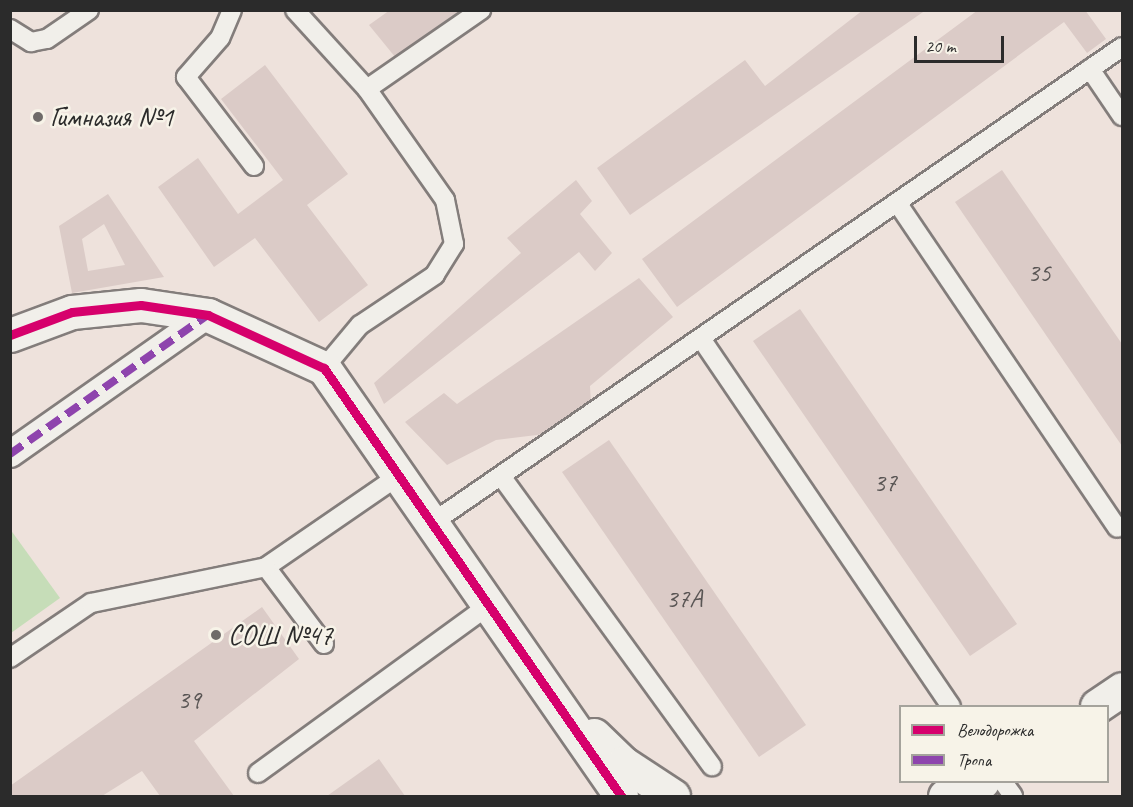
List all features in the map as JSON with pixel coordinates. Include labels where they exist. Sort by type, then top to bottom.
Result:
[{"type":"street","points":[[10,335],[72,312],[141,304],[208,315],[324,368],[552,693],[621,796]]},
{"type":"street","points":[[10,454],[208,315]]},
{"type":"street","points":[[1098,705],[1122,688]]},
{"type":"street","points":[[552,693],[622,763],[673,796]]},
{"type":"street","points":[[945,796],[979,783]]},
{"type":"street","points":[[971,796],[989,783]]},
{"type":"lane","points":[[10,29],[31,42],[47,39],[88,10]]},
{"type":"lane","points":[[232,10],[220,38],[186,77],[254,166]]},
{"type":"lane","points":[[295,10],[367,89],[445,200],[454,244],[435,275],[360,325],[324,368]]},
{"type":"lane","points":[[367,89],[482,10]]},
{"type":"lane","points":[[432,523],[702,340],[1122,47]]},
{"type":"lane","points":[[1090,69],[1122,116]]},
{"type":"lane","points":[[898,204],[1117,528]]},
{"type":"lane","points":[[702,340],[950,705]]},
{"type":"lane","points":[[10,658],[91,603],[266,567],[400,475]]},
{"type":"lane","points":[[501,476],[712,766]]},
{"type":"lane","points":[[266,567],[324,644]]},
{"type":"lane","points":[[258,773],[489,605]]},
{"type":"lane","points":[[1004,783],[1013,796]]},
{"type":"green space","points":[[10,529],[60,598],[11,633],[10,633]]},
{"type":"building","points":[[390,10],[477,10],[400,63],[369,25]]},
{"type":"building","points":[[863,10],[926,10],[630,215],[597,168],[745,60],[765,86]]},
{"type":"building","points":[[978,10],[1085,10],[1106,39],[1087,53],[1064,22],[677,307],[642,259]]},
{"type":"building","points":[[265,65],[348,174],[307,205],[368,285],[319,322],[255,238],[214,267],[158,187],[198,158],[238,214],[283,180],[221,99]]},
{"type":"building","points":[[1002,170],[1122,344],[1122,446],[955,202]]},
{"type":"building","points":[[576,180],[592,201],[580,214],[612,253],[595,271],[579,252],[384,404],[374,383],[521,253],[507,238]]},
{"type":"building","points":[[108,194],[164,277],[72,293],[59,226]],"holes":[[[104,224],[125,265],[88,271],[82,239]]]},
{"type":"building","points":[[639,278],[673,317],[590,386],[591,405],[545,434],[496,440],[447,465],[405,422],[444,393],[457,404]]},
{"type":"building","points":[[800,309],[1017,624],[970,656],[753,341]]},
{"type":"building","points":[[609,440],[806,725],[759,757],[562,472]]},
{"type":"building","points":[[262,607],[299,659],[194,741],[234,796],[160,796],[142,771],[102,796],[10,796],[10,786]]},
{"type":"building","points":[[379,759],[405,796],[327,796]]},
{"type":"marked path","points":[[10,454],[208,315]]},
{"type":"cycle path","points":[[10,335],[72,312],[141,305],[208,315],[324,368],[621,796]]},
{"type":"place","name":"Гимназия №1","points":[[38,117]]},
{"type":"place","name":"СОШ №47","points":[[216,635]]}]
